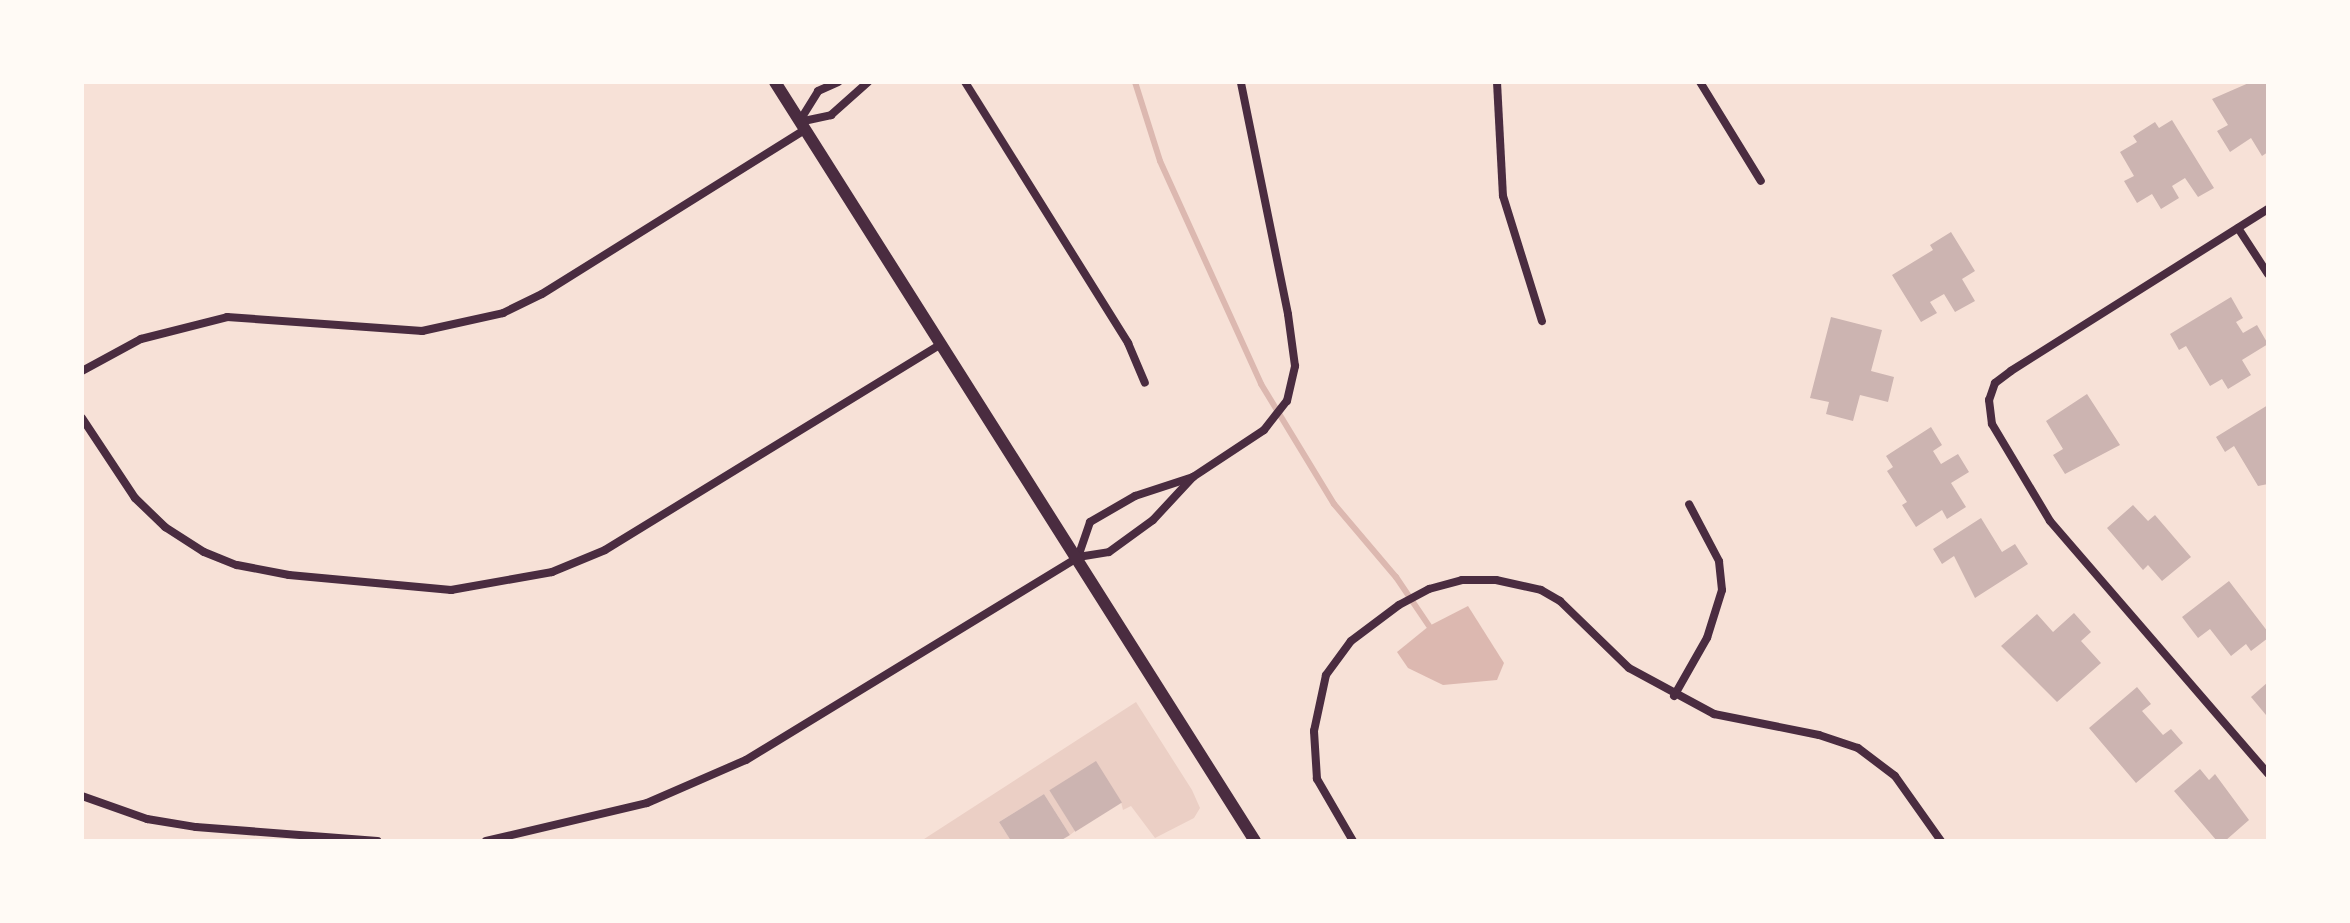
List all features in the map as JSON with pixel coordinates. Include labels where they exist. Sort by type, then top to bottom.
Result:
[{"type":"street","points":[[775,82],[1255,841]]},
{"type":"street","points":[[802,126],[818,91],[838,82]]},
{"type":"street","points":[[82,371],[141,339],[227,317],[422,331],[492,317],[542,294],[802,126],[831,115],[868,82]]},
{"type":"street","points":[[965,82],[1128,343],[1145,383]]},
{"type":"street","points":[[486,841],[647,803],[746,760],[1078,557],[1109,552],[1135,535],[1193,477],[1264,430],[1287,401],[1295,366],[1241,82]]},
{"type":"street","points":[[1497,82],[1503,196],[1542,321]]},
{"type":"street","points":[[1700,82],[1761,181]]},
{"type":"street","points":[[2268,209],[2011,371],[1995,383],[1989,400],[1992,424],[2050,521],[2268,774]]},
{"type":"street","points":[[2238,228],[2268,274]]},
{"type":"street","points":[[82,418],[135,498],[165,527],[204,552],[237,565],[289,575],[451,590],[552,572],[605,550],[941,344]]},
{"type":"street","points":[[1078,557],[1090,522],[1135,496],[1193,477]]},
{"type":"street","points":[[1674,696],[1707,638],[1722,590],[1719,561],[1689,504]]},
{"type":"street","points":[[1353,841],[1326,801],[1313,752],[1326,675],[1351,641],[1429,589],[1462,580],[1496,580],[1541,590],[1560,601],[1629,668],[1674,696],[1736,721],[1793,729],[1858,748],[1895,776],[1941,841]]},
{"type":"street","points":[[82,796],[147,819],[196,827],[377,841]]},
{"type":"shaded area","points":[[1468,606],[1504,663],[1497,680],[1443,685],[1408,668],[1397,652],[1429,626]]},
{"type":"shaded area","points":[[1136,702],[1192,790],[1200,808],[1194,818],[1155,838],[1131,806],[1123,810],[1121,802],[1050,790],[1075,831],[1070,835],[1044,794],[999,822],[1011,841],[921,841]]},
{"type":"building","points":[[2251,82],[2268,82],[2268,152],[2262,156],[2251,138],[2230,152],[2217,131],[2228,125],[2212,99]]},
{"type":"building","points":[[2172,120],[2214,188],[2198,197],[2185,178],[2172,186],[2179,198],[2161,209],[2152,194],[2137,203],[2124,181],[2134,176],[2120,152],[2137,142],[2133,136],[2155,122],[2159,128]]},
{"type":"building","points":[[1951,232],[1975,271],[1962,279],[1975,301],[1955,312],[1944,294],[1930,302],[1937,313],[1921,322],[1892,275],[1933,250],[1930,245]]},
{"type":"building","points":[[2231,297],[2243,318],[2236,322],[2243,333],[2257,325],[2268,344],[2242,360],[2251,375],[2228,389],[2222,379],[2210,386],[2186,346],[2179,350],[2170,334]]},
{"type":"building","points":[[1831,317],[1882,330],[1871,371],[1894,377],[1888,402],[1860,395],[1853,421],[1826,414],[1829,402],[1810,398]]},
{"type":"building","points":[[2087,394],[2120,445],[2065,474],[2053,455],[2063,449],[2046,421]]},
{"type":"building","points":[[2268,405],[2268,484],[2258,486],[2234,446],[2225,452],[2216,437]]},
{"type":"building","points":[[1931,427],[1942,445],[1933,451],[1941,464],[1958,454],[1969,472],[1951,483],[1966,507],[1947,519],[1942,510],[1916,527],[1902,505],[1907,502],[1887,471],[1893,467],[1886,456]]},
{"type":"building","points":[[2133,505],[2148,521],[2155,515],[2191,557],[2162,581],[2148,565],[2143,570],[2107,528]]},
{"type":"building","points":[[1981,518],[2002,552],[2015,544],[2028,564],[1975,598],[1954,556],[1942,564],[1933,549]]},
{"type":"building","points":[[2229,581],[2268,632],[2268,638],[2251,651],[2246,644],[2231,656],[2210,629],[2198,638],[2182,617]]},
{"type":"building","points":[[2074,613],[2091,632],[2081,641],[2101,663],[2057,702],[2001,646],[2037,614],[2053,632]]},
{"type":"building","points":[[2268,682],[2268,713],[2266,715],[2251,697]]},
{"type":"building","points":[[2137,687],[2151,704],[2142,711],[2163,735],[2171,729],[2183,743],[2136,783],[2089,728]]},
{"type":"building","points":[[1096,761],[1122,803],[1075,832],[1049,790]]},
{"type":"building","points":[[2200,769],[2209,780],[2215,774],[2249,820],[2225,841],[2217,841],[2174,791]]},
{"type":"building","points":[[1044,794],[1070,835],[1060,841],[1011,841],[999,822]]},
{"type":"waterway","points":[[1135,82],[1160,161],[1261,384],[1334,504],[1396,577],[1429,626]]}]
